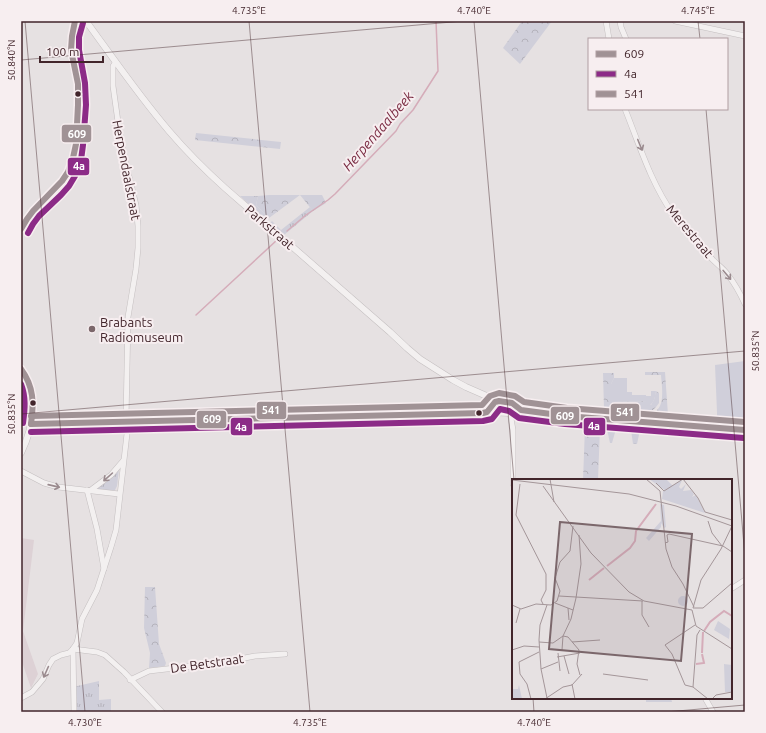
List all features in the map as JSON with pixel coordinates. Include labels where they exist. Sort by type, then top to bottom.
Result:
[{"type":"street","points":[[21,229],[31,212],[64,180],[74,157],[78,88],[72,60],[71,46],[72,32],[75,21]]},
{"type":"street","name":"Parkstraat","points":[[86,21],[169,132],[225,188],[420,359],[458,383],[489,397],[495,406]]},
{"type":"street","points":[[606,21],[609,38]]},
{"type":"street","points":[[620,21],[626,38]]},
{"type":"street","points":[[675,21],[745,36]]},
{"type":"street","name":"Herpendaalstraat","points":[[73,649],[77,643],[82,619],[98,590],[112,547],[116,530],[128,425],[126,419],[128,317],[136,269],[138,226],[136,205],[122,145],[115,98],[113,66],[116,62]]},
{"type":"street","name":"Merestraat","points":[[625,110],[655,182],[665,202],[685,229],[728,274],[745,304]]},
{"type":"street","points":[[21,369],[28,380],[32,392],[33,406],[28,437],[21,453]]},
{"type":"street","points":[[31,424],[487,412],[495,406],[512,403],[521,410]]},
{"type":"street","points":[[511,412],[515,410],[514,405]]},
{"type":"street","points":[[495,406],[511,412],[521,410],[573,417],[745,430]]},
{"type":"street","points":[[511,412],[513,430],[513,479]]},
{"type":"street","points":[[88,490],[95,488],[111,475],[123,460]]},
{"type":"street","points":[[21,471],[44,483],[58,487],[119,494]]},
{"type":"street","points":[[88,490],[104,570]]},
{"type":"street","points":[[732,589],[745,580]]},
{"type":"street","points":[[73,649],[74,712]]},
{"type":"street","points":[[21,698],[32,692],[43,679],[53,659],[68,653],[73,649],[97,652],[105,655],[116,664],[162,712]]},
{"type":"street","name":"De Betstraat","points":[[130,680],[149,671],[219,663],[255,656],[286,654]]},
{"type":"street","points":[[706,699],[713,712]]},
{"type":"shaded area","points":[[21,538],[34,540],[23,631],[38,674],[31,688],[21,659]]},
{"type":"green space","points":[[522,21],[552,21],[520,64],[503,48]]},
{"type":"green space","points":[[196,133],[281,142],[280,149],[195,140]]},
{"type":"green space","points":[[300,195],[269,218],[256,205],[258,196]]},
{"type":"green space","points":[[300,195],[322,195],[326,203],[313,211]]},
{"type":"green space","points":[[240,196],[258,196],[256,205],[269,218],[266,220]]},
{"type":"green space","points":[[310,207],[313,211],[284,235],[270,223],[272,221],[281,230]]},
{"type":"green space","points":[[745,361],[745,412],[717,412],[715,365]]},
{"type":"green space","points":[[645,372],[665,372],[668,415],[717,418],[717,412],[745,412],[745,426],[630,418],[635,415],[646,415],[653,413],[657,410],[662,400],[661,375],[645,375]]},
{"type":"green space","points":[[603,373],[614,373],[614,378],[611,384],[611,402],[647,401],[651,405],[656,391],[659,393],[659,403],[653,410],[647,412],[629,413],[622,417],[572,413],[532,407],[532,404],[573,410],[604,409]]},
{"type":"green space","points":[[614,378],[627,378],[627,392],[632,392],[632,395],[651,396],[651,391],[656,391],[653,402],[647,406],[646,401],[611,402],[611,384]]},
{"type":"green space","points":[[499,404],[511,406],[512,408],[498,410],[496,407]]},
{"type":"green space","points":[[513,416],[745,434],[745,439],[640,430],[637,444],[633,444],[631,430],[616,429],[612,443],[610,443],[607,429],[600,428],[598,479],[583,479],[585,427],[513,420]]},
{"type":"green space","points":[[119,469],[117,486],[115,490],[97,489],[97,488]]},
{"type":"green space","points":[[145,587],[155,587],[159,644],[166,663],[165,666],[149,668],[150,653],[144,628]]},
{"type":"green space","points":[[99,681],[99,700],[111,699],[111,712],[74,712],[73,687]]},
{"type":"green space","points":[[646,699],[671,699],[672,702],[646,702]]},
{"type":"waterway","name":"Herpendaalbeek","points":[[287,231],[335,194],[396,131],[400,124],[413,110],[438,71],[436,21]]},
{"type":"waterway","name":"Herpendaalbeek","points":[[196,315],[277,240]]},
{"type":"transit line","name":"609","points":[[21,229],[33,211],[62,181],[68,172],[73,158],[76,144],[78,105],[78,84],[71,50],[75,21]]},
{"type":"transit line","name":"4a","points":[[28,233],[39,216],[69,186],[75,176],[81,160],[86,105],[85,83],[79,50],[79,37],[83,23]]},
{"type":"transit line","name":"609","points":[[21,369],[31,389],[33,402],[31,424]]},
{"type":"transit line","name":"4a","points":[[21,384],[25,403],[23,423]]},
{"type":"transit line","name":"541","points":[[31,416],[482,405],[490,396],[499,393],[515,396],[524,402],[567,408],[745,422]]},
{"type":"transit line","name":"609","points":[[31,424],[483,413],[487,412],[495,402],[499,401],[512,403],[521,410],[566,416],[745,430]]},
{"type":"transit line","name":"4a","points":[[31,432],[483,421],[492,419],[500,409],[509,411],[519,418],[565,424],[744,438]]},
{"type":"place","name":"Brabants Radiomuseum","points":[[92,329]]}]
